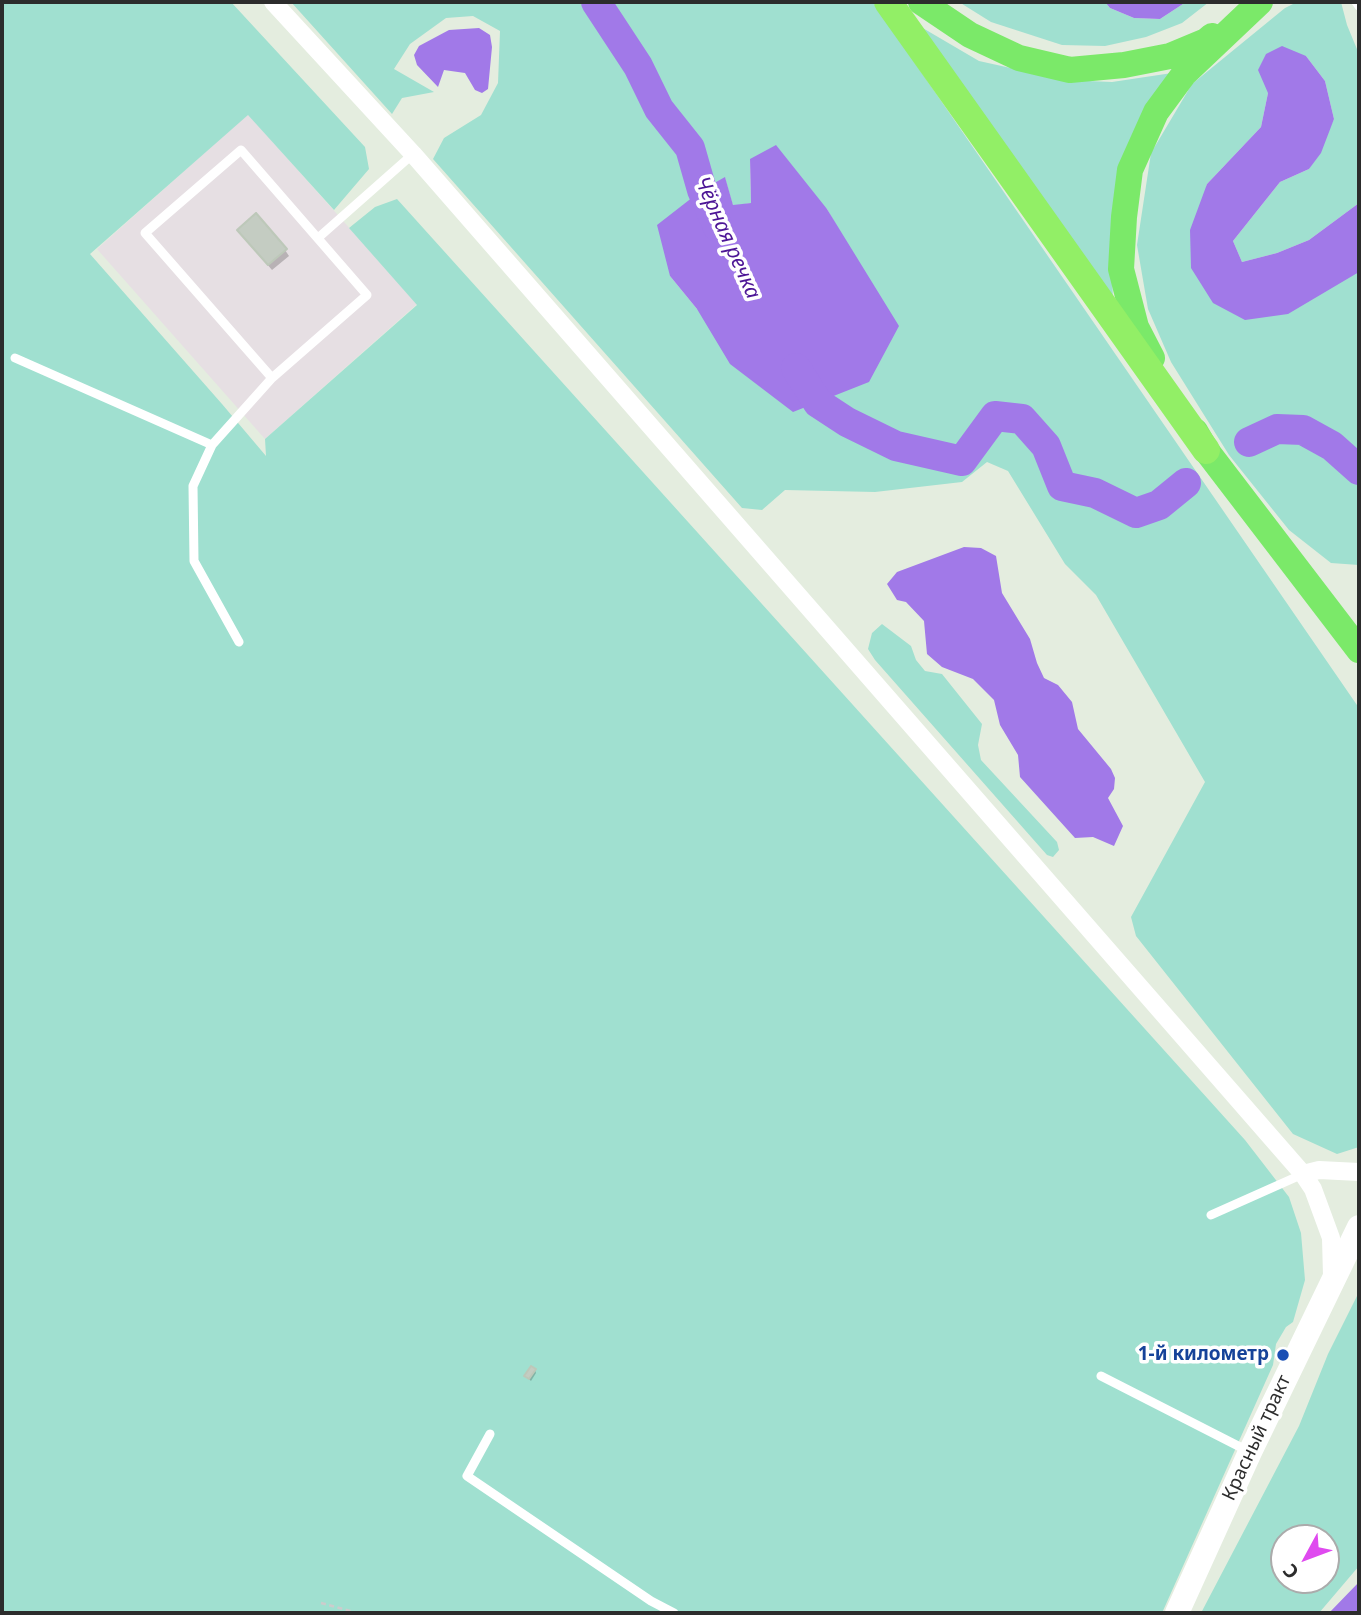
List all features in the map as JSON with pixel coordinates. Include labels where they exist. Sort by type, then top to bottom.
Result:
[{"type":"highway","points":[[888,2],[1206,450]]},
{"type":"main road","points":[[921,2],[970,35],[1019,58],[1070,70],[1124,65],[1170,56],[1206,41],[1250,2]]},
{"type":"main road","points":[[1260,2],[1184,74],[1156,112],[1130,170],[1121,269],[1136,327],[1158,371],[1206,450],[1356,648]]},
{"type":"main road","name":"Красный тракт","points":[[1177,1613],[1332,1278],[1359,1227]]},
{"type":"street","points":[[273,2],[413,154],[1303,1174],[1313,1189],[1331,1238],[1332,1278]]},
{"type":"street","points":[[1303,1174],[1319,1170],[1359,1172]]},
{"type":"lane","points":[[1356,2],[1359,6]]},
{"type":"lane","points":[[239,642],[194,561],[193,486],[212,445],[272,378],[367,295],[241,150],[145,233],[272,378]]},
{"type":"lane","points":[[318,238],[413,154]]},
{"type":"lane","points":[[15,358],[212,445]]},
{"type":"lane","points":[[1211,1215],[1303,1174]]},
{"type":"lane","points":[[1101,1376],[1250,1452]]},
{"type":"lane","points":[[490,1434],[467,1476],[618,1579],[674,1613]]},
{"type":"path","points":[[321,1603],[358,1613]]},
{"type":"shaded area","points":[[2,2],[231,2],[365,147],[369,169],[334,210],[248,115],[90,254],[266,456],[265,439],[417,305],[349,228],[375,207],[397,199],[1245,1140],[1289,1197],[1301,1233],[1305,1280],[1293,1322],[1286,1327],[1276,1344],[1273,1365],[1162,1613],[2,1613]]},
{"type":"shaded area","points":[[291,2],[873,2],[1359,708],[1359,1147],[1337,1154],[1293,1134],[1136,936],[1131,917],[1205,782],[1096,595],[1065,564],[1008,471],[987,462],[962,482],[875,492],[785,490],[762,510],[742,508],[433,159],[444,138],[481,115],[498,83],[500,31],[473,16],[446,18],[410,44],[394,69],[434,92],[402,98],[392,114]],"holes":[[[750,159],[827,209],[846,243],[697,309],[670,276],[725,178],[733,206],[751,203]]]},
{"type":"shaded area","points":[[959,2],[1105,2],[1110,8],[1134,18],[1160,19],[1186,2],[1209,2],[1182,23],[1146,37],[1105,46],[1062,45],[991,22]]},
{"type":"shaded area","points":[[1297,2],[1341,2],[1359,54],[1359,203],[1309,240],[1277,253],[1242,262],[1233,241],[1280,182],[1309,169],[1334,119],[1325,81],[1306,56],[1268,93],[1261,127],[1207,184],[1191,268],[1359,272],[1359,565],[1331,563],[1289,530],[1229,455],[1171,362],[1148,309],[1137,245],[1151,153],[1192,84],[1285,8]]},
{"type":"shaded area","points":[[921,27],[979,61],[1065,80],[1112,82],[1172,73],[1111,249],[1113,299]]},
{"type":"shaded area","points":[[248,114],[417,304],[265,439],[97,249]]},
{"type":"shaded area","points":[[882,624],[911,646],[916,660],[925,671],[942,674],[982,724],[978,745],[981,760],[1057,842],[1059,850],[1053,857],[1047,855],[875,660],[868,649],[872,633]]},
{"type":"shaded area","points":[[1359,1292],[1359,1566],[1340,1588],[1340,1524],[1270,1524],[1270,1594],[1335,1594],[1319,1613],[1201,1613],[1299,1426],[1328,1354]]},
{"type":"water","points":[[1105,2],[1186,2],[1160,19],[1134,18],[1110,8]]},
{"type":"water","points":[[479,28],[490,35],[492,47],[488,89],[482,93],[475,90],[465,73],[444,70],[438,87],[417,65],[414,55],[419,46],[449,30]]},
{"type":"water","points":[[1282,46],[1306,56],[1325,81],[1334,119],[1321,153],[1309,169],[1280,182],[1233,241],[1242,262],[1277,253],[1309,240],[1359,203],[1359,272],[1288,314],[1245,320],[1213,303],[1191,268],[1190,230],[1207,184],[1261,127],[1268,93],[1258,70],[1266,54]]},
{"type":"water","points":[[776,145],[827,209],[899,326],[869,382],[793,412],[730,364],[697,309],[670,276],[657,225],[702,190],[725,177],[733,205],[751,203],[750,159]]},
{"type":"water","points":[[964,547],[981,548],[996,556],[1002,593],[1030,639],[1044,678],[1058,685],[1072,702],[1078,729],[1111,769],[1115,778],[1114,789],[1108,798],[1123,826],[1114,846],[1093,837],[1075,838],[1020,777],[1018,755],[1000,725],[994,700],[973,679],[942,667],[927,654],[924,621],[906,602],[897,600],[887,584],[897,572]]},
{"type":"water","points":[[1359,1582],[1359,1613],[1329,1613]]},
{"type":"building","points":[[256,213],[287,249],[268,265],[237,230]]},
{"type":"building","points":[[531,1366],[536,1369],[529,1379],[524,1376]]},
{"type":"waterway","name":"Чёрная речка","points":[[596,2],[638,66],[659,109],[690,148],[702,190],[718,227]]},
{"type":"waterway","points":[[796,368],[818,403],[847,422],[896,446],[962,461],[995,416],[1022,419],[1046,446],[1062,486],[1095,493],[1136,513],[1159,505],[1186,483]]},
{"type":"waterway","points":[[1249,442],[1277,429],[1303,430],[1332,446],[1359,470]]},
{"type":"place","name":"1-й километр","points":[[1283,1355]]}]
